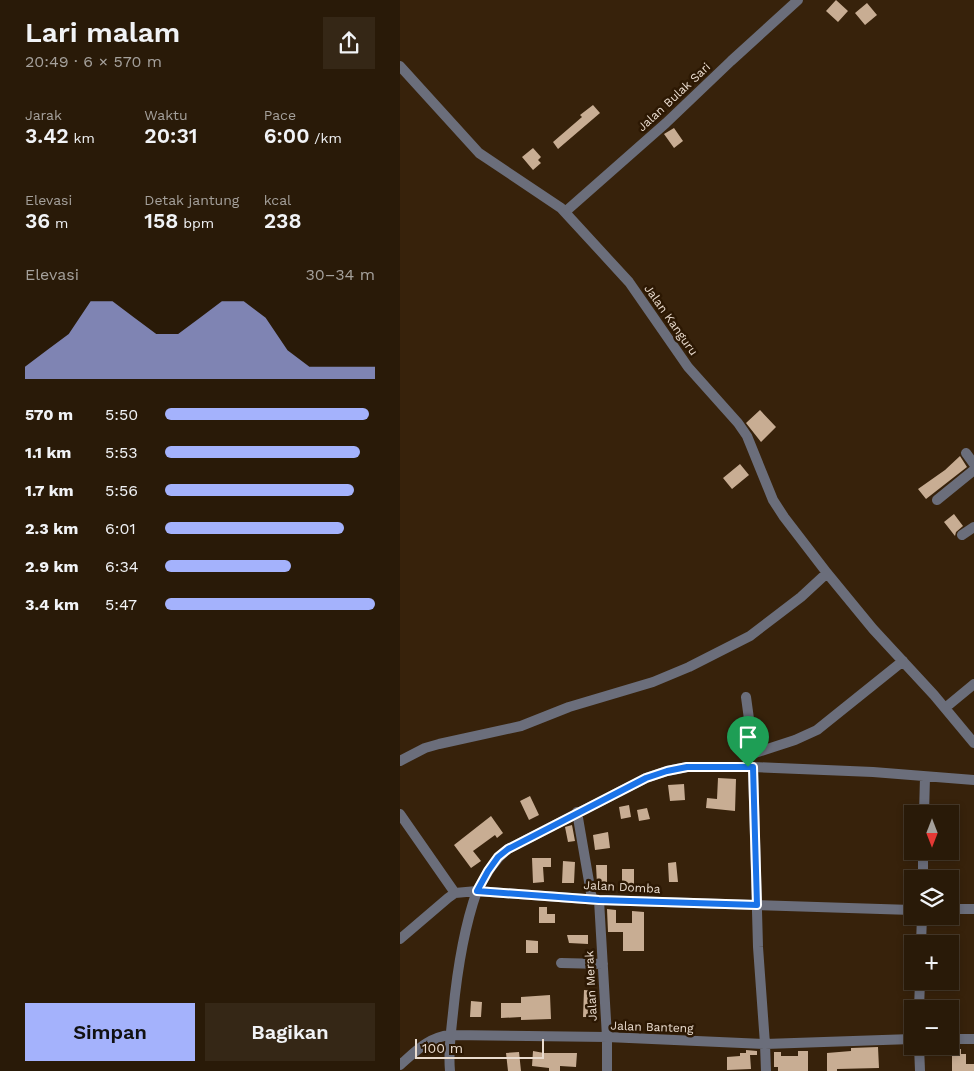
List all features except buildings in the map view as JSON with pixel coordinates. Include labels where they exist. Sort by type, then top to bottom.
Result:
[{"type":"street","name":"Jalan Bulak Sari","points":[[565,212],[666,123],[798,0]]},
{"type":"street","name":"Jalan Kanguru","points":[[400,66],[478,153],[565,212],[629,282],[688,366],[738,423],[752,446],[778,509],[826,574],[873,630],[973,739]]},
{"type":"street","points":[[966,453],[974,464]]},
{"type":"street","points":[[937,500],[974,470]]},
{"type":"street","points":[[962,535],[974,527]]},
{"type":"street","points":[[400,761],[425,748],[521,726],[569,707],[653,682],[689,667],[750,636],[801,597],[826,574]]},
{"type":"street","points":[[749,755],[795,740],[817,730],[903,661]]},
{"type":"street","points":[[945,708],[974,684]]},
{"type":"street","points":[[746,697],[749,708],[749,755],[758,948],[766,1071]]},
{"type":"street","points":[[450,1071],[450,1035],[456,984],[468,918],[477,891],[488,871],[498,857],[518,843],[646,778],[687,767],[750,767],[873,772],[974,780]]},
{"type":"street","points":[[924,805],[925,777]]},
{"type":"street","name":"Jalan Merak","points":[[577,812],[596,899],[603,964],[607,1071]]},
{"type":"street","points":[[400,814],[455,893],[400,939]]},
{"type":"street","name":"Jalan Domba","points":[[455,893],[477,891],[596,899],[904,910]]},
{"type":"street","points":[[959,909],[974,909]]},
{"type":"street","points":[[562,963],[603,964]]},
{"type":"street","name":"Jalan Banteng","points":[[400,1065],[429,1041],[440,1036],[450,1035],[607,1037],[765,1044],[904,1040]]},
{"type":"street","points":[[959,1039],[974,1039]]},
{"type":"street","points":[[919,1055],[920,1071]]},
{"type":"route","points":[[687,767],[748,767],[753,767],[757,905],[599,900],[477,891],[498,857],[508,849],[646,778],[687,767]]}]
